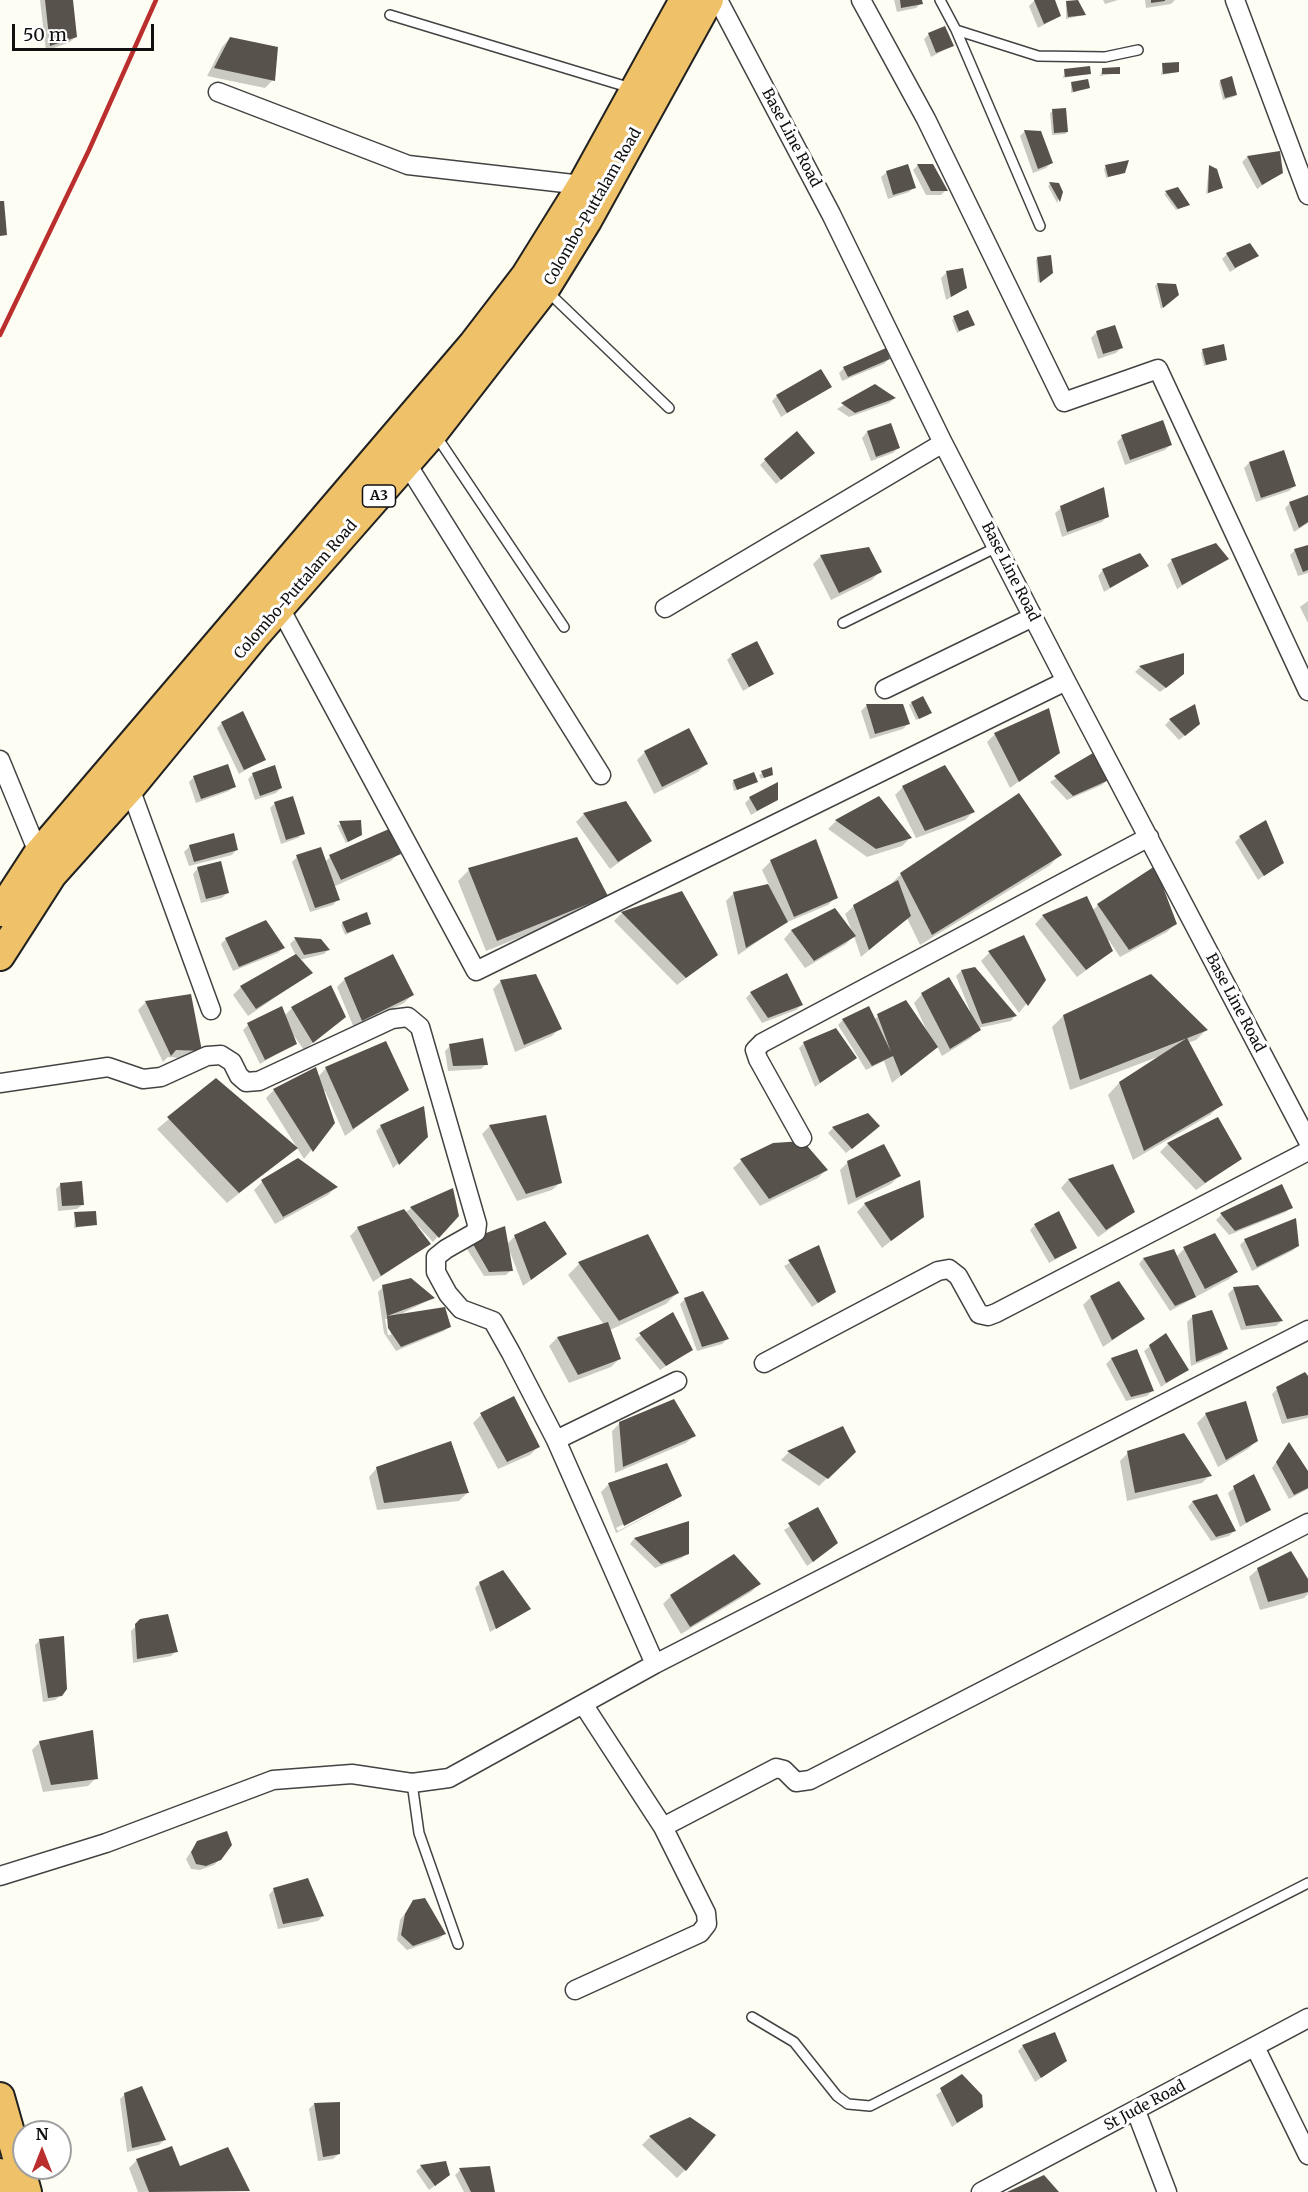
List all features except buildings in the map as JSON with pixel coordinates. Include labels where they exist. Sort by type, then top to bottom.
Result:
[{"type":"highway","name":"Colombo-Puttalam Road","points":[[0,956],[45,865],[473,344],[525,275],[582,185],[684,0]]},
{"type":"highway","name":"Colombo-Puttalam Road","points":[[4,902],[130,788],[280,608],[434,432],[545,289],[587,221],[709,0]]},
{"type":"highway","points":[[0,2097],[27,2192]]},
{"type":"highway","points":[[0,2173],[6,2192]]},
{"type":"street","name":"Base Line Road","points":[[718,0],[831,214],[943,443],[1066,681],[1308,1141]]},
{"type":"street","points":[[861,0],[926,118],[1064,402],[1158,369],[1308,691]]},
{"type":"street","points":[[1235,0],[1308,195]]},
{"type":"street","points":[[218,92],[408,165],[582,185]]},
{"type":"street","points":[[665,608],[943,443]]},
{"type":"street","points":[[407,464],[601,775]]},
{"type":"street","points":[[280,608],[476,970],[1066,681]]},
{"type":"street","points":[[885,689],[1033,617]]},
{"type":"street","points":[[0,760],[45,865]]},
{"type":"street","points":[[130,788],[211,1010]]},
{"type":"street","points":[[802,1138],[758,1059],[755,1050],[762,1043],[1149,837]]},
{"type":"street","points":[[0,1083],[108,1067],[143,1079],[161,1077],[207,1056],[221,1055],[232,1062],[239,1076],[246,1082],[259,1081],[392,1019],[408,1017],[420,1028],[477,1224],[476,1232],[436,1257],[436,1272],[448,1294],[461,1309],[493,1321],[556,1440],[655,1664]]},
{"type":"street","points":[[764,1363],[938,1271],[949,1269],[958,1276],[979,1314],[988,1316],[996,1313],[1308,1151]]},
{"type":"street","points":[[0,1876],[106,1843],[273,1780],[351,1774],[412,1783],[449,1778],[655,1664],[1308,1330]]},
{"type":"street","points":[[556,1440],[677,1381]]},
{"type":"street","points":[[663,1827],[776,1768],[784,1770],[796,1782],[810,1780],[1308,1523]]},
{"type":"street","points":[[575,1990],[700,1933],[707,1924],[706,1913],[663,1827],[583,1704]]},
{"type":"street","name":"St Jude Road","points":[[981,2192],[1308,2018]]},
{"type":"street","points":[[1256,2047],[1308,2154]]},
{"type":"street","points":[[1136,2111],[1167,2192]]},
{"type":"lane","points":[[940,0],[956,30],[1040,226]]},
{"type":"lane","points":[[390,15],[634,88]]},
{"type":"lane","points":[[956,30],[1038,56],[1105,57],[1138,50]]},
{"type":"lane","points":[[545,289],[669,408]]},
{"type":"lane","points":[[434,432],[564,627]]},
{"type":"lane","points":[[843,623],[997,547]]},
{"type":"lane","points":[[412,1783],[419,1833],[458,1944]]},
{"type":"lane","points":[[752,2017],[794,2042],[837,2096],[848,2104],[870,2106],[1308,1883]]},
{"type":"railway","points":[[0,335],[89,150],[156,0]]}]
